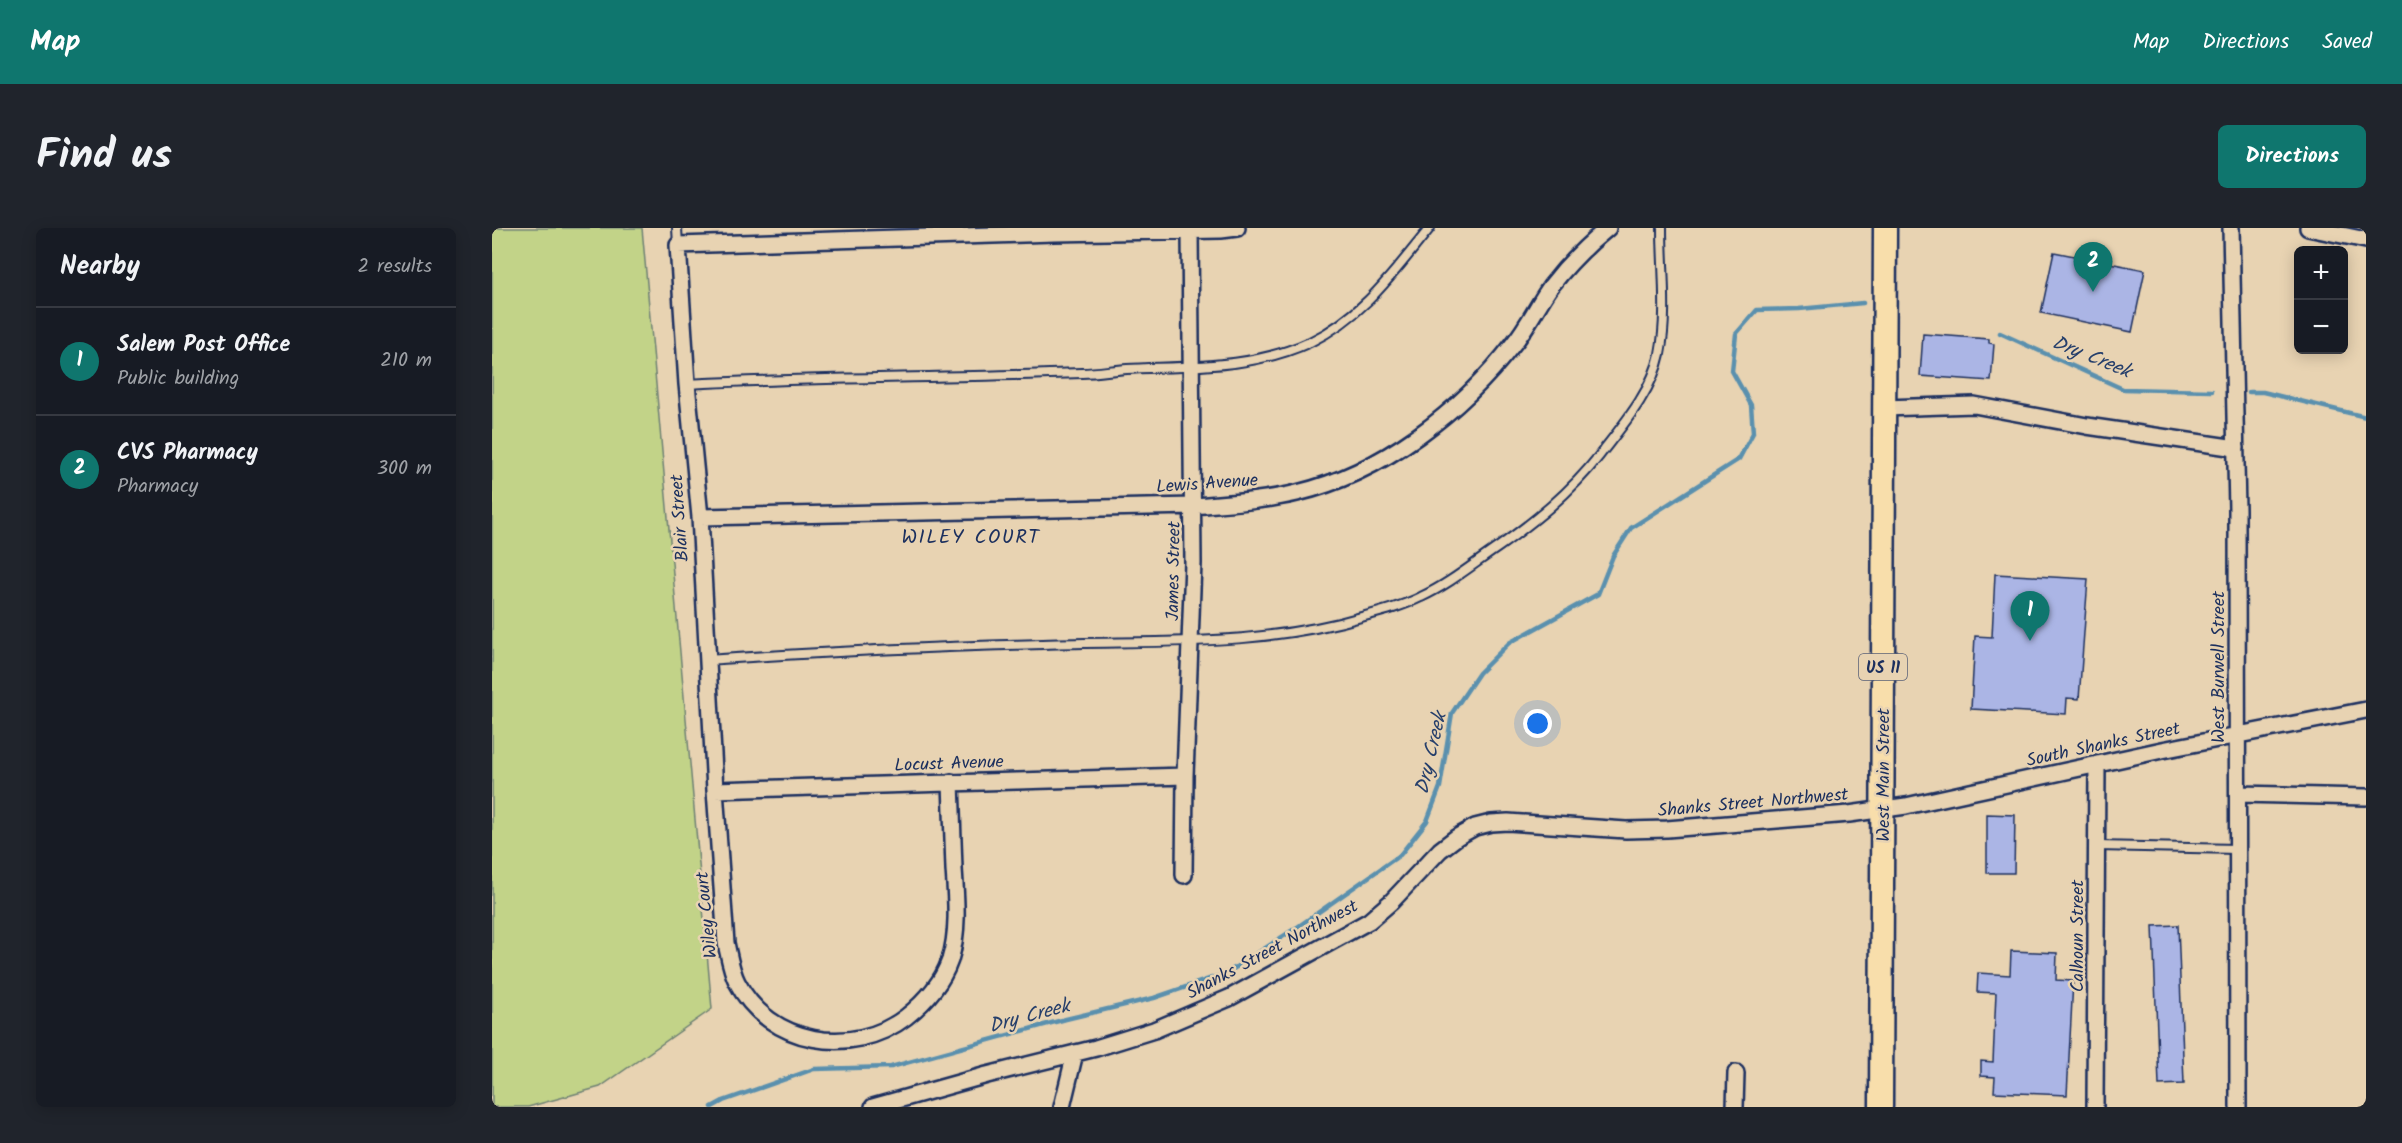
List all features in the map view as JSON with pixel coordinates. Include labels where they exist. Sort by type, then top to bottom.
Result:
[{"type":"main road","name":"West Main Street","points":[[1881,1107],[1885,228]]},
{"type":"street","points":[[678,245],[1237,228]]},
{"type":"street","name":"Lewis Avenue","points":[[700,517],[1194,506],[1297,494],[1351,474],[1399,448],[1437,422],[1472,393],[1516,341],[1550,287],[1570,263],[1608,228]]},
{"type":"street","name":"West Burwell Street","points":[[2231,228],[2236,448],[2238,1107]]},
{"type":"street","points":[[2307,228],[2366,240]]},
{"type":"street","name":"James Street","points":[[1184,875],[1194,506],[1190,230]]},
{"type":"street","name":"Blair Street","points":[[678,245],[687,384],[700,517],[715,790]]},
{"type":"street","points":[[1884,408],[1974,405],[2087,426],[2236,448]]},
{"type":"street","name":"South Shanks Street","points":[[1883,810],[2366,710]]},
{"type":"street","name":"Calhoun Street","points":[[2095,1107],[2097,764]]},
{"type":"street","name":"Locust Avenue","points":[[715,790],[1185,776]]},
{"type":"street","name":"Wiley Court","points":[[715,790],[726,943],[730,965],[737,982],[761,1013],[778,1025],[801,1036],[838,1042],[879,1033],[897,1023],[929,996],[950,960],[956,910],[951,782]]},
{"type":"street","points":[[2238,794],[2366,797]]},
{"type":"street","name":"Shanks Street Northwest","points":[[873,1107],[1075,1053],[1154,1030],[1203,1011],[1369,921],[1391,902],[1440,850],[1475,827],[1508,822],[1626,830],[1667,829],[1883,810]]},
{"type":"street","points":[[1062,1107],[1075,1053]]},
{"type":"street","points":[[1736,1072],[1736,1107]]},
{"type":"lane","points":[[676,228],[678,245]]},
{"type":"lane","points":[[687,384],[922,375],[1084,373],[1247,362],[1279,354],[1309,342],[1358,312],[1430,228]]},
{"type":"lane","points":[[707,660],[869,649],[1243,640],[1341,623],[1399,606],[1446,584],[1547,512],[1579,482],[1616,435],[1645,391],[1656,368],[1660,352],[1663,322],[1662,228]]},
{"type":"lane","points":[[2097,846],[2237,849]]},
{"type":"green space","points":[[492,228],[642,228],[712,1009],[600,1087],[528,1107],[492,1107]]},
{"type":"building","points":[[2054,252],[2145,270],[2132,332],[2041,313]]},
{"type":"building","points":[[1923,334],[1989,339],[1989,343],[1994,344],[1991,381],[1920,376]]},
{"type":"building","points":[[1995,574],[2088,579],[2079,699],[2067,698],[2066,714],[1971,709],[1975,636],[1992,637]]},
{"type":"building","points":[[1987,814],[2015,815],[2014,873],[1987,873]]},
{"type":"building","points":[[2178,925],[2184,1084],[2159,1085],[2153,926]]},
{"type":"building","points":[[2011,951],[2057,953],[2056,980],[2073,981],[2067,1095],[1994,1092],[1995,1077],[1981,1076],[1981,1061],[1993,1062],[1996,993],[1977,992],[1978,973],[2010,975]]},
{"type":"waterway","name":"Dry Creek","points":[[712,1107],[814,1069],[891,1067],[1066,1019],[1154,998],[1227,973],[1296,928],[1400,855],[1427,821],[1440,787],[1452,713],[1479,673],[1509,643],[1598,594],[1613,556],[1631,528],[1739,459],[1753,433],[1751,405],[1732,371],[1736,334],[1757,310],[1863,303]]},
{"type":"waterway","name":"Dry Creek","points":[[2000,333],[2123,389],[2212,391]]},
{"type":"waterway","name":"Dry Creek","points":[[2249,392],[2263,392],[2366,417]]},
{"type":"place","name":"CVS Pharmacy","points":[[2093,292]]},
{"type":"place","name":"Salem Post Office","points":[[2030,641]]},
{"type":"district","name":"WILEY COURT","points":[[971,536]]}]
